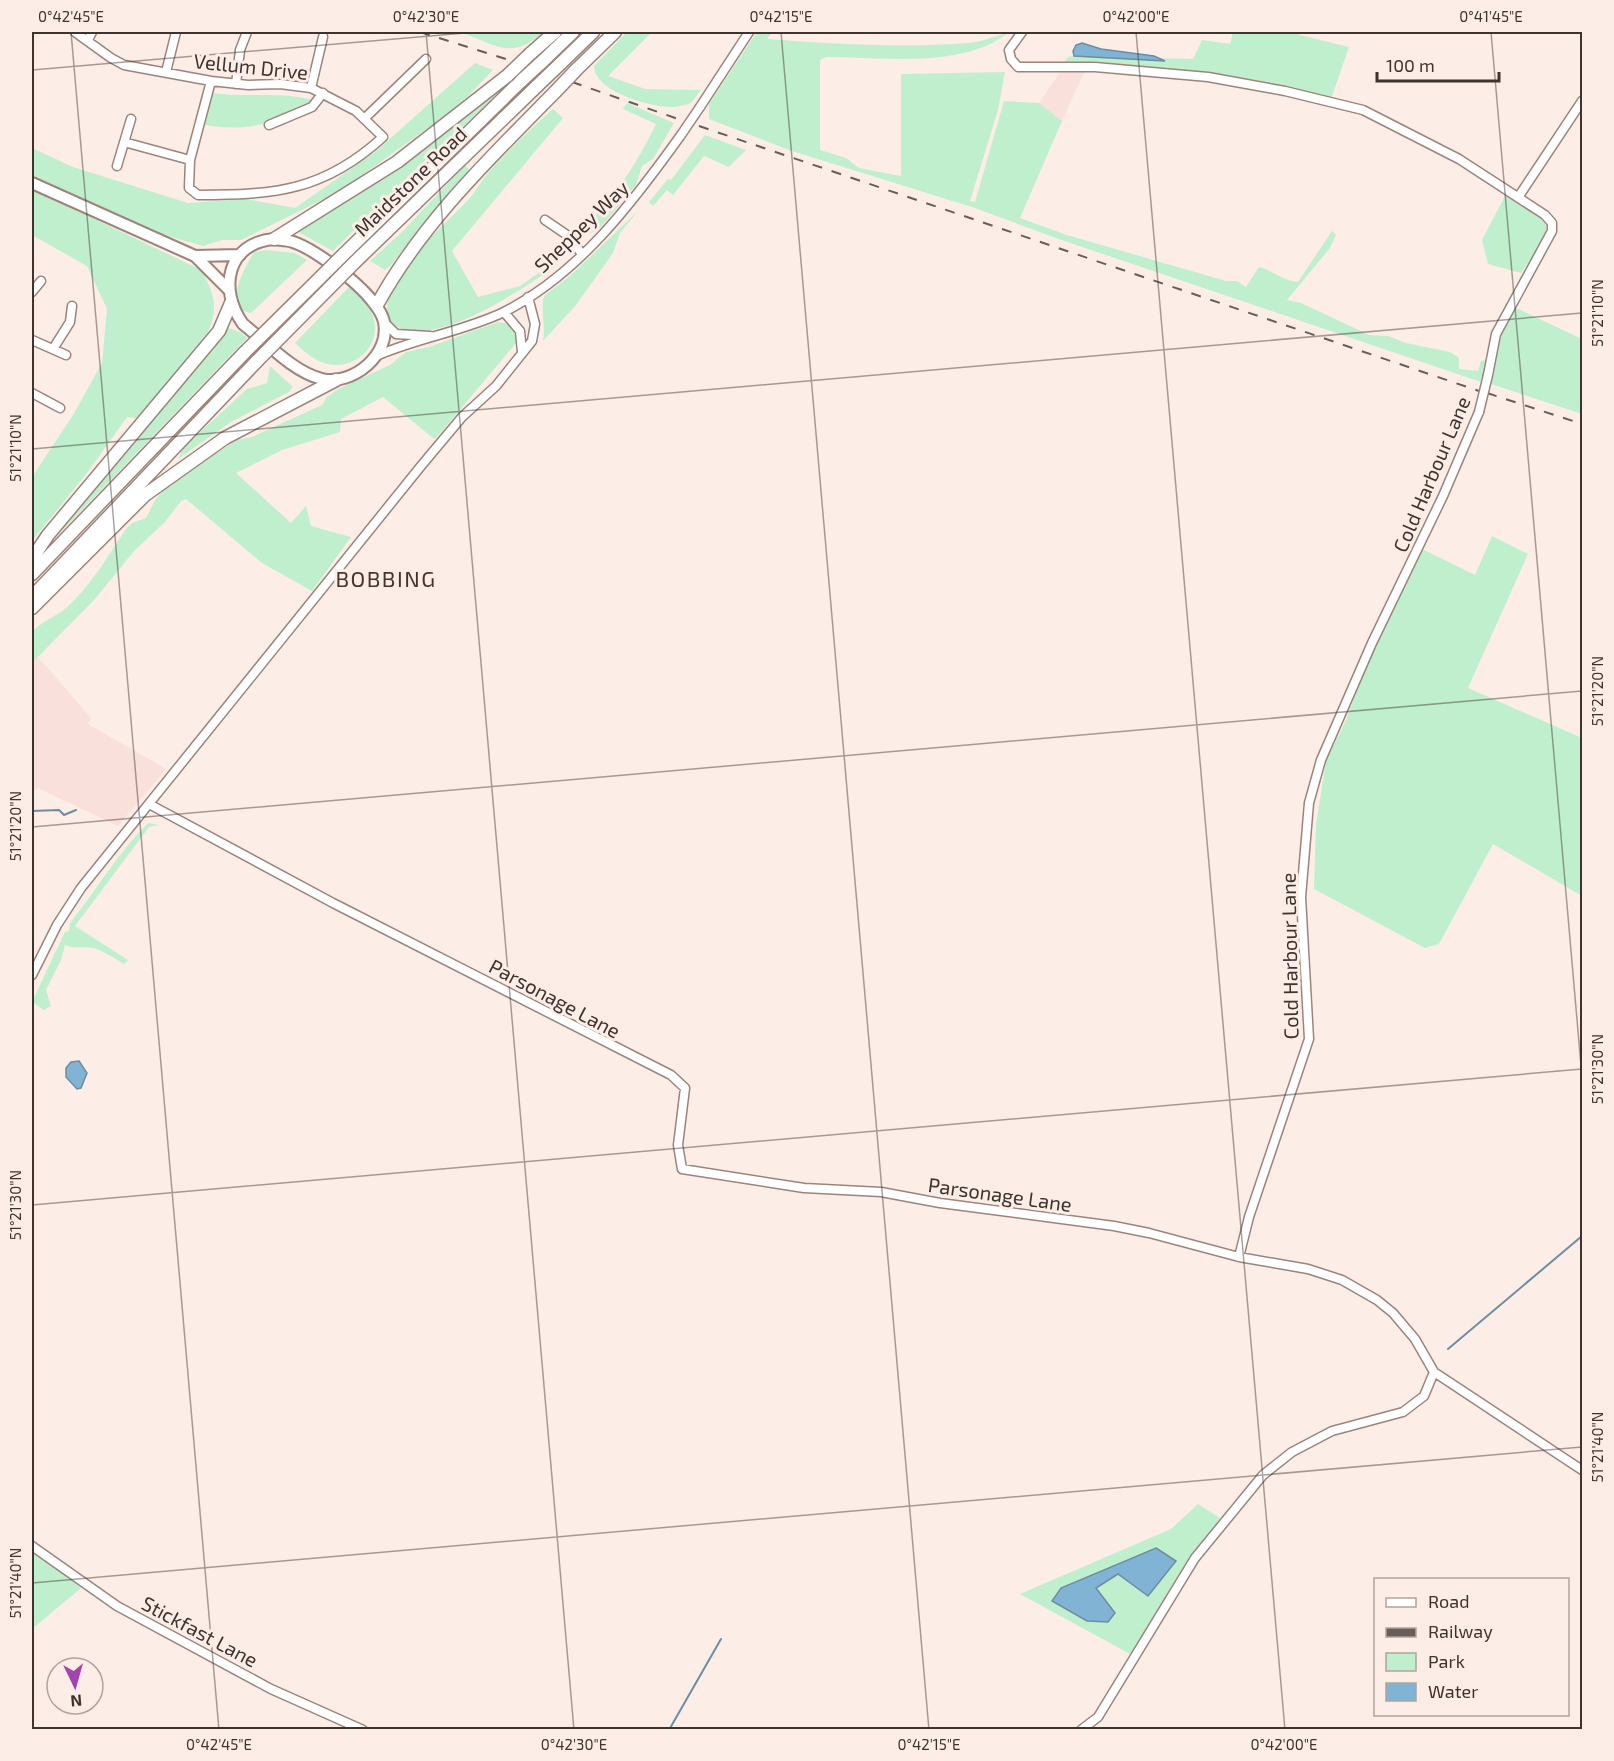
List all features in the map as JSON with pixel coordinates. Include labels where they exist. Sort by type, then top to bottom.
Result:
[{"type":"highway","points":[[274,239],[397,162],[507,76],[555,32]]},
{"type":"highway","name":"Maidstone Road","points":[[32,574],[245,352],[573,32]]},
{"type":"highway","name":"Maidstone Road","points":[[32,597],[355,262],[593,32]]},
{"type":"highway","points":[[377,305],[417,242],[507,141],[615,32]]},
{"type":"highway","points":[[32,559],[219,331],[231,303]]},
{"type":"highway","points":[[32,608],[145,495],[225,438],[336,380]]},
{"type":"main road","points":[[32,183],[195,256],[228,289]]},
{"type":"main road","points":[[274,239],[292,242],[305,248],[362,290],[377,305],[384,323],[383,339],[374,357],[357,373],[336,380],[321,379],[290,361],[243,324],[231,303],[228,289],[234,263],[240,255],[254,244],[274,239]]},
{"type":"main road","points":[[195,256],[240,255]]},
{"type":"street","name":"Vellum Drive","points":[[75,32],[111,58],[124,64],[211,81],[236,84],[280,84],[311,88],[340,101],[383,137],[332,174],[303,186],[269,193],[198,195],[189,188],[190,160]]},
{"type":"street","points":[[88,40],[92,32]]},
{"type":"street","points":[[166,72],[176,32]]},
{"type":"street","points":[[236,84],[240,50],[247,32]]},
{"type":"street","name":"Sheppey Way","points":[[374,357],[394,348],[437,336],[504,312],[528,297],[582,254],[642,190],[749,32]]},
{"type":"street","name":"Cold Harbour Lane","points":[[1022,32],[1009,50],[1011,59],[1018,67],[1095,67],[1208,77],[1363,110],[1407,130],[1519,196],[1548,217],[1553,228],[1496,333],[1479,412],[1443,496],[1372,643],[1321,760],[1309,803],[1301,897],[1310,1039],[1250,1217],[1239,1257]]},
{"type":"street","points":[[311,88],[323,37]]},
{"type":"street","points":[[364,119],[426,59]]},
{"type":"street","points":[[124,142],[190,160],[211,81]]},
{"type":"street","points":[[269,125],[312,107],[323,93]]},
{"type":"street","points":[[1519,196],[1582,101]]},
{"type":"street","points":[[117,166],[131,119]]},
{"type":"street","points":[[546,220],[567,235],[582,254]]},
{"type":"street","points":[[32,292],[41,281]]},
{"type":"street","points":[[32,975],[57,926],[81,888],[421,466],[462,417],[496,386],[522,353],[534,334],[535,324],[528,297]]},
{"type":"street","points":[[52,349],[70,322],[72,306]]},
{"type":"street","points":[[504,312],[520,331],[522,353]]},
{"type":"street","name":"Sheppey Way","points":[[384,323],[396,334],[437,336]]},
{"type":"street","points":[[32,340],[66,354]]},
{"type":"street","points":[[32,393],[60,408]]},
{"type":"street","name":"Parsonage Lane","points":[[149,804],[333,903],[671,1075],[685,1088],[678,1145],[682,1169],[804,1188],[882,1192],[940,1203],[1114,1226],[1239,1257],[1308,1269],[1342,1280],[1377,1300],[1393,1313],[1415,1339],[1434,1372]]},
{"type":"street","points":[[1081,1730],[1098,1717],[1195,1558],[1263,1475],[1292,1452],[1332,1431],[1403,1412],[1424,1396],[1434,1372],[1582,1470]]},
{"type":"street","name":"Stickfast Lane","points":[[32,1545],[117,1606],[271,1689],[363,1730]]},
{"type":"shaded area","points":[[1085,70],[1062,121],[1039,103],[1061,71]]},
{"type":"shaded area","points":[[38,657],[91,718],[88,724],[166,769],[118,826],[38,788],[32,793],[32,663]]},
{"type":"green space","points":[[460,32],[544,32],[522,46],[503,48]]},
{"type":"green space","points":[[627,32],[652,32],[608,76],[645,89],[701,90],[691,103],[672,107],[651,104],[625,96],[604,83],[597,75],[594,66]]},
{"type":"green space","points":[[757,32],[772,32],[767,39],[893,45],[968,43],[1008,33],[968,52],[945,56],[896,59],[826,57],[820,60],[820,150],[846,158],[859,168],[901,176],[901,74],[1005,72],[998,110],[970,201],[975,202],[1004,101],[1039,103],[1062,121],[1020,218],[1067,235],[1226,281],[1237,281],[1246,287],[1259,267],[1298,282],[1332,231],[1336,235],[1330,248],[1287,300],[1301,303],[1369,335],[1388,336],[1406,343],[1450,352],[1459,358],[1459,369],[1478,371],[1481,361],[1486,360],[1481,382],[1053,237],[975,208],[792,151],[709,119],[709,104]]},
{"type":"green space","points":[[1233,32],[1288,32],[1349,47],[1331,99],[1224,76],[1064,64],[1068,57],[1074,56],[1193,59],[1202,40],[1230,44]]},
{"type":"green space","points":[[475,63],[493,70],[467,97],[439,120],[340,191],[241,240],[222,240],[203,246],[168,236],[32,176],[32,148],[73,167],[188,203],[246,199],[295,208],[375,152]]},
{"type":"green space","points":[[514,75],[518,77],[422,163],[333,251],[300,233],[299,230]]},
{"type":"green space","points":[[212,93],[288,96],[312,100],[310,106],[283,118],[259,125],[234,128],[204,125]]},
{"type":"green space","points":[[627,103],[674,123],[653,159],[642,166],[636,185],[599,229],[584,236],[579,233],[603,208],[622,182],[640,155],[656,124],[623,109]]},
{"type":"green space","points":[[553,109],[563,118],[452,251],[478,297],[520,286],[560,258],[554,267],[499,302],[451,324],[428,330],[408,330],[393,323],[387,310],[394,285],[401,272],[428,239],[469,199],[503,156]]},
{"type":"green space","points":[[705,135],[746,150],[729,167],[704,156],[673,195],[667,190],[653,206],[649,202],[668,179],[671,180]]},
{"type":"green space","points":[[465,165],[471,172],[433,211],[391,265],[385,270],[370,261],[402,232]]},
{"type":"green space","points":[[32,189],[201,270],[212,293],[214,308],[208,332],[138,418],[127,417],[87,473],[32,541],[32,477],[73,415],[102,363],[107,309],[87,266],[32,235]]},
{"type":"green space","points":[[1505,196],[1543,220],[1546,227],[1541,244],[1521,273],[1488,264],[1482,240]]},
{"type":"green space","points":[[638,211],[620,233],[613,253],[576,305],[543,341],[544,296],[571,275]]},
{"type":"green space","points":[[266,250],[295,253],[307,260],[251,313],[242,310],[237,304],[238,286],[254,252]]},
{"type":"green space","points":[[349,287],[371,311],[375,323],[371,345],[364,354],[345,364],[333,365],[321,362],[295,343]]},
{"type":"green space","points":[[1514,307],[1582,339],[1582,414],[1491,384],[1500,336]]},
{"type":"green space","points":[[498,322],[509,324],[517,335],[517,342],[436,438],[434,439],[383,397],[341,419],[340,432],[282,450],[236,473],[291,523],[306,506],[311,526],[351,537],[312,591],[262,563],[186,499],[181,501],[165,522],[135,550],[94,600],[32,663],[32,632],[75,600],[126,529],[132,523],[146,518],[155,500],[163,491],[237,440],[252,437],[322,405],[327,397],[338,389],[390,365],[406,352],[429,347]]},
{"type":"green space","points":[[226,327],[240,332],[247,338],[55,538],[52,536]]},
{"type":"green space","points":[[270,366],[293,387],[289,392],[231,422],[178,459],[184,447],[247,389],[267,383]]},
{"type":"green space","points":[[1492,536],[1528,554],[1468,688],[1582,738],[1582,896],[1493,844],[1439,944],[1425,948],[1314,889],[1316,825],[1326,761],[1346,720],[1374,645],[1422,549],[1475,575]]},
{"type":"green space","points":[[148,823],[159,825],[149,827],[75,926],[128,960],[124,964],[94,948],[65,945],[61,960],[46,990],[51,1006],[44,1010],[32,1002],[65,932],[69,931],[70,923],[117,859]]},
{"type":"green space","points":[[1198,1504],[1220,1518],[1130,1654],[1020,1594],[1171,1529]],"holes":[[[1156,1548],[1095,1588],[1061,1588]]]},
{"type":"green space","points":[[32,1550],[81,1588],[32,1629]]},
{"type":"water","points":[[1082,43],[1101,49],[1154,56],[1165,61],[1074,56],[1073,51],[1076,45]]},
{"type":"water","points":[[79,1061],[87,1073],[81,1088],[77,1089],[66,1077],[66,1068],[71,1062]]},
{"type":"water","points":[[1156,1548],[1176,1561],[1148,1596],[1118,1574],[1096,1588],[1115,1613],[1108,1622],[1087,1621],[1052,1601],[1061,1588]]},
{"type":"waterway","points":[[32,811],[59,810],[64,815],[76,810]]},
{"type":"waterway","points":[[1448,1349],[1582,1236]]},
{"type":"waterway","points":[[669,1730],[721,1639]]},
{"type":"railway","points":[[420,32],[509,60]]},
{"type":"railway","points":[[572,82],[681,120]]},
{"type":"railway","points":[[699,126],[1479,391]]},
{"type":"railway","points":[[1487,393],[1582,424]]},
{"type":"district","name":"BOBBING","points":[[386,578]]}]
